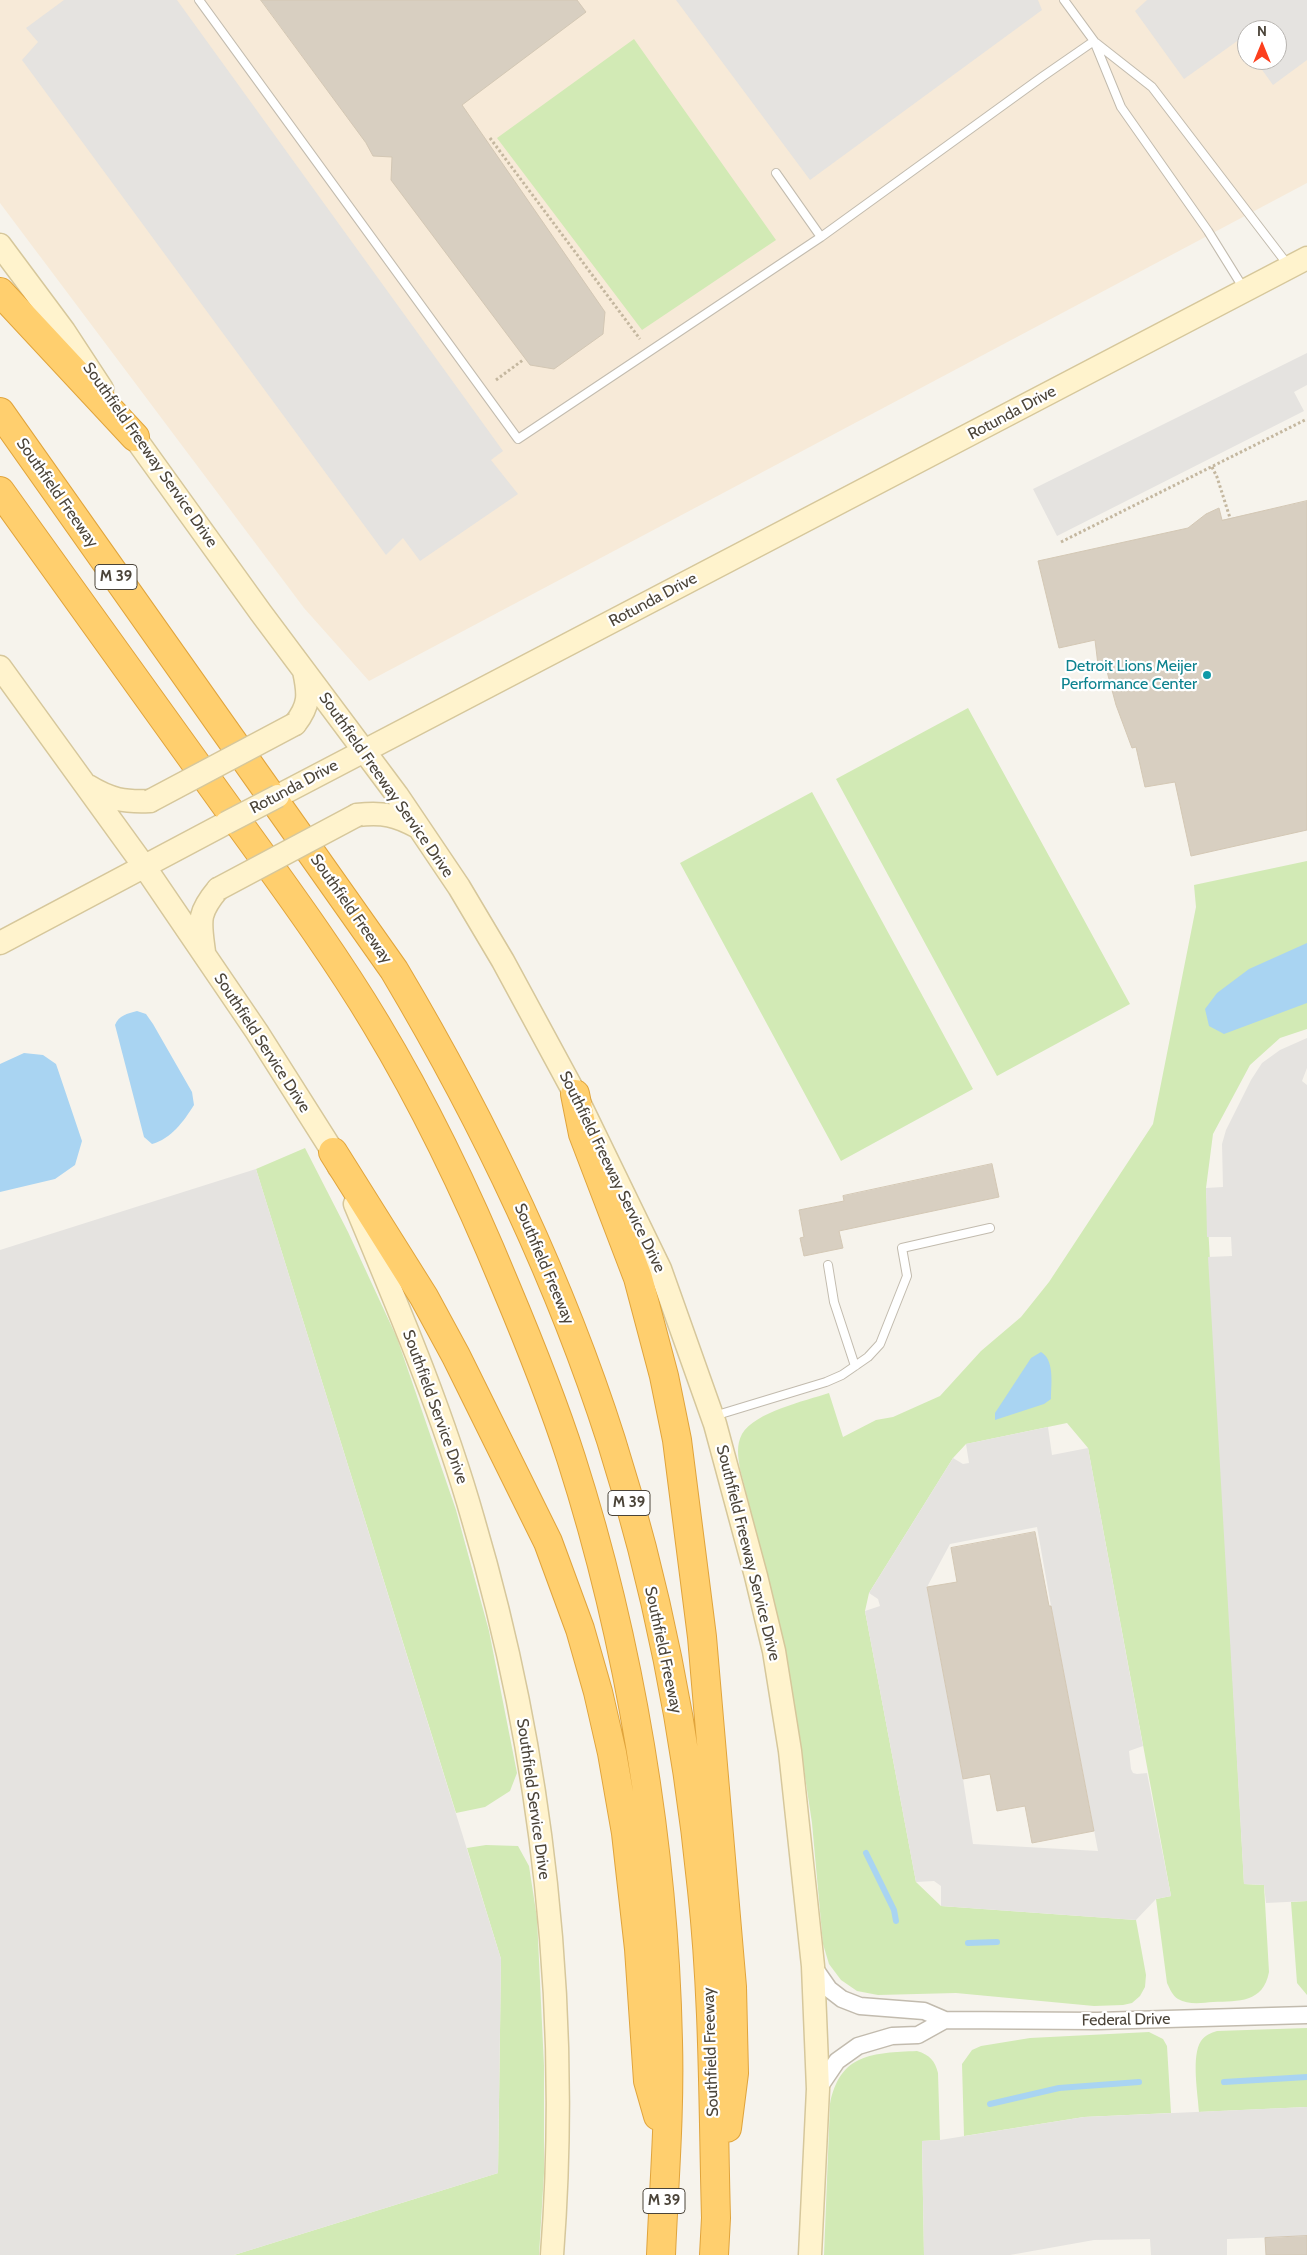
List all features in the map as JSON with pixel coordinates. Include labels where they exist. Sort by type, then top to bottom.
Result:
[{"type":"highway","points":[[0,292],[134,437]]},
{"type":"highway","name":"Southfield Freeway","points":[[0,412],[394,970],[432,1035],[489,1143],[572,1331],[610,1439],[632,1513],[676,1701],[693,1815],[708,1961],[716,2218],[714,2255]]},
{"type":"highway","name":"M 39","points":[[0,492],[348,979],[407,1079],[442,1146],[489,1246],[530,1345],[570,1455],[590,1522],[634,1705],[650,1812],[662,1922],[668,2043],[661,2255]]},
{"type":"highway","points":[[575,1094],[583,1134],[638,1278],[664,1376],[677,1440],[688,1513],[703,1647],[732,1987],[734,2073],[716,2218]]},
{"type":"highway","points":[[333,1152],[424,1297],[464,1373],[548,1542],[580,1629],[608,1736],[626,1833],[639,1949],[648,2080],[666,2148]]},
{"type":"main road","name":"Southfield Freeway Service Drive","points":[[0,244],[64,331],[134,437],[364,751],[458,887],[503,961],[575,1094],[660,1269],[712,1417],[756,1576],[774,1651],[790,1751],[814,1966],[818,2089],[810,2255]]},
{"type":"main road","name":"Rotunda Drive","points":[[0,943],[177,848],[1246,291],[1298,262]]},
{"type":"main road","name":"Southfield Service Drive","points":[[0,667],[144,866],[257,1032],[333,1152],[415,1347],[442,1421],[473,1518],[496,1602],[524,1731],[538,1809],[550,1935],[556,2026],[557,2140],[552,2255]]},
{"type":"main road","points":[[85,784],[107,797],[128,802],[150,801],[295,724],[304,712],[307,701],[308,689],[304,670]]},
{"type":"main road","points":[[205,956],[201,924],[205,905],[218,889],[357,815],[377,813],[398,816],[418,827]]},
{"type":"street","name":"Federal Drive","points":[[814,1966],[830,1989],[842,1999],[860,2006],[924,2010],[945,2020],[1097,2021],[1307,2015]]},
{"type":"street","points":[[818,2089],[837,2061],[858,2046],[892,2036],[918,2036],[945,2020]]},
{"type":"lane","points":[[198,0],[518,439],[821,238],[1042,77],[1094,42]]},
{"type":"lane","points":[[1064,0],[1094,42],[1121,107],[1208,231],[1246,291]]},
{"type":"lane","points":[[1094,42],[1152,86],[1298,262]]},
{"type":"lane","points":[[776,173],[821,238]]},
{"type":"lane","points":[[712,1417],[814,1386],[842,1375],[868,1357],[880,1344],[907,1276],[902,1248],[990,1228]]},
{"type":"lane","points":[[828,1265],[834,1302],[855,1366]]},
{"type":"path","points":[[490,138],[640,339]]},
{"type":"path","points":[[496,380],[523,360]]},
{"type":"path","points":[[1061,542],[1307,419]]},
{"type":"path","points":[[1212,467],[1230,518]]},
{"type":"shaded area","points":[[0,0],[1307,0],[1307,183],[369,681],[304,608],[0,203]]},
{"type":"shaded area","points":[[64,0],[177,0],[503,451],[491,460],[518,494],[420,561],[403,538],[386,555],[22,60],[38,42],[26,28]]},
{"type":"shaded area","points":[[676,0],[1038,0],[1042,10],[810,180]]},
{"type":"shaded area","points":[[1147,0],[1307,0],[1307,60],[1273,85],[1262,70],[1287,70],[1287,20],[1237,20],[1237,41],[1184,79],[1135,11]]},
{"type":"shaded area","points":[[1307,353],[1307,385],[1294,392],[1304,411],[1057,536],[1033,489]]},
{"type":"shaded area","points":[[1307,1038],[1307,1068],[1302,1081],[1307,1085],[1307,1901],[1266,1903],[1264,1885],[1244,1884],[1208,1257],[1232,1256],[1231,1237],[1207,1237],[1206,1188],[1223,1187],[1222,1144],[1226,1130],[1251,1080],[1262,1063],[1280,1050]]},
{"type":"shaded area","points":[[256,1169],[501,1959],[498,2173],[234,2255],[0,2255],[0,1250]]},
{"type":"shaded area","points":[[1048,1427],[1052,1455],[1088,1448],[1143,1746],[1129,1751],[1131,1769],[1133,1773],[1137,1774],[1147,1773],[1171,1896],[1156,1899],[1136,1920],[941,1906],[941,1886],[934,1881],[916,1882],[865,1611],[880,1606],[878,1599],[869,1593],[953,1458],[963,1464],[969,1463],[966,1444]],"holes":[[[1037,1527],[1098,1851],[973,1844],[963,1779],[927,1587],[950,1544]]]},
{"type":"shaded area","points":[[1307,2107],[1307,2236],[1227,2239],[1227,2255],[1151,2255],[1150,2239],[1094,2240],[1010,2255],[924,2255],[922,2141],[940,2140],[1084,2117]]},
{"type":"green space","points":[[634,39],[776,240],[642,330],[497,138]]},
{"type":"green space","points":[[968,708],[1130,1004],[997,1076],[836,779]]},
{"type":"green space","points":[[812,792],[973,1089],[841,1161],[680,863]]},
{"type":"green space","points":[[1307,861],[1307,1029],[1280,1038],[1250,1065],[1213,1134],[1206,1188],[1244,1884],[1264,1885],[1269,1972],[1266,1982],[1256,1995],[1248,1998],[1195,2003],[1178,1999],[1167,1983],[1156,1899],[1171,1896],[1088,1448],[1067,1423],[966,1444],[953,1458],[869,1593],[865,1611],[916,1882],[941,1906],[1136,1920],[1146,1975],[1145,1987],[1140,1996],[1132,2003],[1094,2006],[956,1993],[878,1995],[857,1991],[841,1980],[829,1964],[823,1944],[812,1823],[794,1703],[770,1585],[740,1469],[738,1451],[740,1438],[748,1426],[769,1413],[829,1393],[843,1437],[876,1420],[893,1417],[940,1396],[981,1351],[1021,1317],[1049,1282],[1153,1124],[1196,907],[1194,885]]},
{"type":"green space","points":[[305,1148],[348,1232],[397,1338],[456,1510],[489,1631],[517,1773],[510,1791],[485,1807],[456,1813],[256,1169]]},
{"type":"green space","points":[[486,1845],[518,1846],[529,1866],[537,1918],[544,2066],[544,2173],[539,2255],[234,2255],[498,2173],[501,1959],[467,1848]]},
{"type":"green space","points":[[1307,1901],[1307,1995],[1297,1983],[1291,1902]]},
{"type":"green space","points":[[1307,2028],[1307,2107],[1199,2112],[1196,2056],[1204,2037],[1217,2031]]},
{"type":"green space","points":[[1149,2032],[1163,2039],[1167,2046],[1171,2113],[1084,2117],[964,2136],[962,2064],[972,2050],[981,2046],[1030,2038]]},
{"type":"green space","points":[[917,2051],[931,2059],[938,2073],[940,2140],[922,2141],[924,2255],[824,2255],[830,2104],[835,2087],[842,2074],[850,2065],[861,2059],[886,2053]]},
{"type":"water","points":[[1307,943],[1307,1003],[1224,1034],[1209,1026],[1205,1009],[1217,993],[1249,969]]},
{"type":"water","points":[[137,1011],[146,1014],[153,1024],[192,1092],[194,1105],[171,1134],[152,1144],[144,1137],[115,1025],[121,1017]]},
{"type":"water","points":[[24,1053],[43,1055],[56,1064],[82,1141],[75,1165],[55,1179],[0,1192],[0,1064]]},
{"type":"water","points":[[1041,1352],[1050,1367],[1052,1380],[1051,1399],[1044,1404],[995,1420],[995,1413],[1031,1358]]},
{"type":"building","points":[[261,0],[577,0],[586,12],[462,105],[605,312],[603,334],[554,369],[530,365],[391,180],[392,157],[373,156],[366,143]]},
{"type":"building","name":"Detroit Lions Meijer Performance Center","points":[[1307,501],[1307,830],[1191,856],[1175,782],[1145,787],[1136,747],[1132,748],[1116,705],[1105,664],[1098,665],[1095,640],[1059,648],[1038,561],[1188,528],[1206,514],[1219,508],[1222,520]]},
{"type":"building","points":[[992,1164],[999,1197],[839,1231],[843,1248],[804,1256],[800,1238],[804,1237],[799,1210],[844,1201],[843,1196]]},
{"type":"building","points":[[1035,1532],[1094,1831],[1032,1843],[1025,1806],[997,1811],[990,1774],[963,1779],[927,1587],[957,1582],[951,1548]]},
{"type":"building","points":[[1307,2236],[1307,2255],[1266,2255],[1265,2238]]},
{"type":"waterway","points":[[866,1853],[894,1910],[896,1921]]},
{"type":"waterway","points":[[968,1943],[997,1942]]},
{"type":"waterway","points":[[1224,2082],[1307,2077]]},
{"type":"waterway","points":[[990,2104],[1059,2088],[1139,2082]]},
{"type":"place","name":"Detroit Lions Meijer Performance Center","points":[[1207,675]]}]
